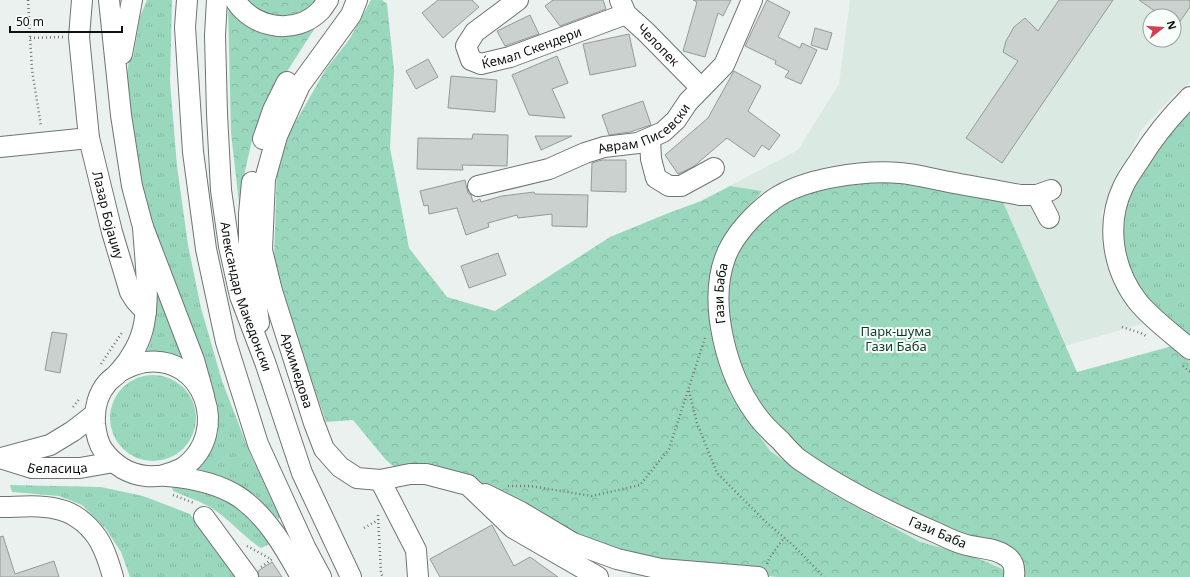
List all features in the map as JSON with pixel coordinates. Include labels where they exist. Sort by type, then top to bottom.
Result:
[{"type":"street","name":"Лазар Бојаџиу","points":[[82,0],[79,37],[89,138],[112,232],[130,292],[146,312]]},
{"type":"street","points":[[119,90],[123,45],[132,0]]},
{"type":"street","name":"Александар Македонски","points":[[187,0],[185,27],[193,152],[206,249],[226,342],[258,444],[306,549],[321,577]]},
{"type":"street","name":"Александар Македонски","points":[[216,0],[215,35],[217,114],[221,190],[229,246],[240,296],[265,362],[302,473],[351,577]]},
{"type":"street","points":[[235,0],[249,16],[261,23],[273,26],[285,26],[297,24],[310,18],[321,10],[328,0]]},
{"type":"street","points":[[265,362],[249,247],[249,214],[255,168],[273,110],[289,79],[338,11],[344,0]]},
{"type":"street","name":"Архимедова","points":[[357,0],[351,15],[300,84],[277,136],[265,180],[262,250],[278,314],[324,449],[340,467],[357,478],[380,480],[410,474],[426,474],[468,485],[513,528],[598,577]]},
{"type":"street","name":"Ќемал Скендери","points":[[518,0],[475,32],[466,46],[471,60],[482,64],[510,57],[623,7]]},
{"type":"street","name":"Аврам Писевски","points":[[478,186],[549,169],[585,153],[604,147],[638,143],[663,132],[676,120],[688,102],[724,65],[752,0]]},
{"type":"street","points":[[111,4],[125,147],[132,186],[143,227],[194,360],[209,416],[207,436],[198,454],[166,484]]},
{"type":"street","name":"Челопек","points":[[623,7],[701,88]]},
{"type":"street","points":[[1190,97],[1146,149],[1123,188],[1115,214],[1113,238],[1120,266],[1132,293],[1152,317],[1190,349]]},
{"type":"street","points":[[0,147],[89,138]]},
{"type":"street","points":[[650,139],[651,159],[656,178],[669,186],[681,186],[714,168]]},
{"type":"street","name":"Гази Баба","points":[[1014,577],[1015,571],[1013,562],[1006,556],[989,549],[970,546],[936,533],[851,491],[798,459],[755,414],[740,387],[724,343],[718,292],[726,256],[748,222],[762,208],[774,199],[796,188],[822,180],[851,175],[900,173],[1008,187],[1020,195],[1044,192],[1049,218]]},
{"type":"street","points":[[143,227],[146,272],[146,312],[140,338],[133,352],[119,372],[107,383],[98,398],[95,414],[96,432],[102,449],[114,462],[129,472],[146,476],[166,484],[193,479],[220,487],[238,496],[255,508],[272,529],[301,577]]},
{"type":"street","points":[[119,372],[132,365],[146,362],[160,362],[174,366],[186,373],[197,384],[204,396]]},
{"type":"street","name":"Беласица","points":[[1,458],[50,445],[73,431],[95,414]]},
{"type":"street","name":"Беласица","points":[[1,458],[32,468],[80,468],[114,462]]},
{"type":"street","points":[[380,480],[416,550],[418,577]]},
{"type":"street","points":[[468,485],[522,512],[573,543],[617,559],[661,569],[761,574]]},
{"type":"street","points":[[0,507],[42,507],[61,510],[74,515],[86,525],[100,542],[112,572]]},
{"type":"street","points":[[201,511],[248,577]]},
{"type":"path","points":[[28,0],[32,70],[44,143]]},
{"type":"path","points":[[30,38],[79,37]]},
{"type":"path","points":[[501,486],[530,486],[592,496],[640,485],[670,449],[706,335]]},
{"type":"path","points":[[689,391],[697,423],[717,473],[824,577]]},
{"type":"path","points":[[166,484],[201,511]]},
{"type":"path","points":[[364,528],[378,520],[381,574],[383,577]]},
{"type":"path","points":[[761,574],[770,557],[784,538]]},
{"type":"shaded area","points":[[850,0],[1190,0],[1190,83],[1172,97],[1142,129],[1101,213],[1107,245],[1152,321],[999,365],[1078,577],[631,577],[585,414],[711,242],[730,186],[798,150],[839,84]]},
{"type":"green space","points":[[147,0],[172,0],[170,82],[177,166],[188,245],[201,308],[222,381],[251,456],[280,518],[278,519],[255,495],[224,477],[198,469],[212,450],[218,432],[217,405],[186,335],[143,205],[134,148],[133,125],[126,84],[129,59],[133,58],[140,17]]},
{"type":"green space","points":[[241,0],[321,0],[319,4],[282,22]]},
{"type":"green space","points":[[371,0],[382,0],[387,4],[394,70],[390,148],[409,248],[447,297],[495,311],[610,237],[701,201],[730,186],[762,191],[718,247],[711,327],[730,394],[770,451],[827,491],[920,542],[975,557],[1002,569],[1006,577],[777,577],[648,560],[601,548],[515,505],[398,470],[386,460],[353,420],[326,422],[301,351],[274,259],[277,167],[291,130],[326,69],[349,40]]},
{"type":"green space","points":[[228,5],[264,31],[318,23],[274,92],[254,131],[244,176],[242,204],[239,203],[231,133]]},
{"type":"green space","points":[[1190,97],[1190,349],[1139,303],[1115,214]]},
{"type":"green space","name":"Парк-шума Гази Баба","points":[[876,179],[1003,202],[1077,372],[1176,345],[1190,349],[1190,577],[1014,577],[1013,562],[851,491],[765,423],[727,346],[726,258],[750,226],[795,196]]},
{"type":"green space","points":[[156,286],[184,361],[146,353],[150,345],[154,329]]},
{"type":"green space","points":[[153,375],[169,378],[177,382],[189,394],[193,402],[196,418],[193,434],[189,442],[177,454],[169,458],[153,461],[137,458],[129,454],[117,442],[113,434],[110,418],[113,402],[117,394],[129,382],[137,378]]},
{"type":"green space","points":[[10,485],[101,487],[143,496],[190,514],[237,577],[130,577],[121,552],[106,529],[82,505],[59,496],[12,492]]},
{"type":"green space","points":[[172,487],[194,487],[230,500],[259,524],[272,543],[261,548],[215,510],[173,491]]},
{"type":"building","points":[[438,0],[472,0],[479,7],[443,38],[422,13]]},
{"type":"building","points":[[553,0],[603,0],[606,9],[560,26],[545,6]]},
{"type":"building","points":[[693,0],[731,0],[723,16],[718,13],[705,57],[683,51],[697,2]]},
{"type":"building","points":[[767,0],[790,12],[778,37],[800,48],[802,43],[817,50],[801,84],[785,77],[789,71],[775,64],[776,61],[745,46]]},
{"type":"building","points":[[1059,0],[1113,0],[1002,163],[966,138],[1018,61],[1003,52],[1006,41],[1014,27],[1025,18],[1038,31]]},
{"type":"building","points":[[1139,0],[1190,0],[1190,7],[1182,18],[1182,8],[1150,8]]},
{"type":"building","points":[[530,15],[539,34],[505,46],[497,31]]},
{"type":"building","points":[[815,28],[832,33],[827,50],[811,45]]},
{"type":"building","points":[[629,34],[636,66],[590,75],[583,44]]},
{"type":"building","points":[[557,56],[568,83],[552,89],[565,118],[529,115],[512,75]]},
{"type":"building","points":[[428,59],[438,77],[416,89],[406,71]]},
{"type":"building","points":[[734,71],[761,86],[748,111],[780,135],[769,150],[762,145],[754,157],[727,138],[693,167],[678,174],[665,155],[708,118]]},
{"type":"building","points":[[451,76],[497,80],[495,112],[448,108]]},
{"type":"building","points":[[643,101],[651,125],[630,132],[609,135],[602,115]]},
{"type":"building","points":[[473,134],[508,135],[507,166],[462,165],[463,170],[417,169],[418,138],[472,139]]},
{"type":"building","points":[[535,136],[572,136],[541,150]]},
{"type":"building","points":[[602,160],[626,160],[626,192],[591,191],[592,163]]},
{"type":"building","points":[[465,180],[468,193],[471,195],[473,202],[480,199],[481,202],[502,196],[534,192],[535,194],[588,195],[587,227],[552,226],[552,214],[518,218],[517,215],[488,223],[489,227],[466,235],[457,208],[429,214],[428,205],[424,206],[420,191]]},
{"type":"building","points":[[498,253],[506,275],[469,288],[461,266]]},
{"type":"building","points":[[52,332],[67,334],[60,373],[45,370]]},
{"type":"building","points":[[492,525],[514,566],[530,557],[558,577],[440,577],[430,559]]},
{"type":"building","points":[[3,536],[15,574],[54,561],[59,577],[0,577],[0,537]]},
{"type":"building","points":[[272,562],[282,577],[259,577],[258,571]]}]
